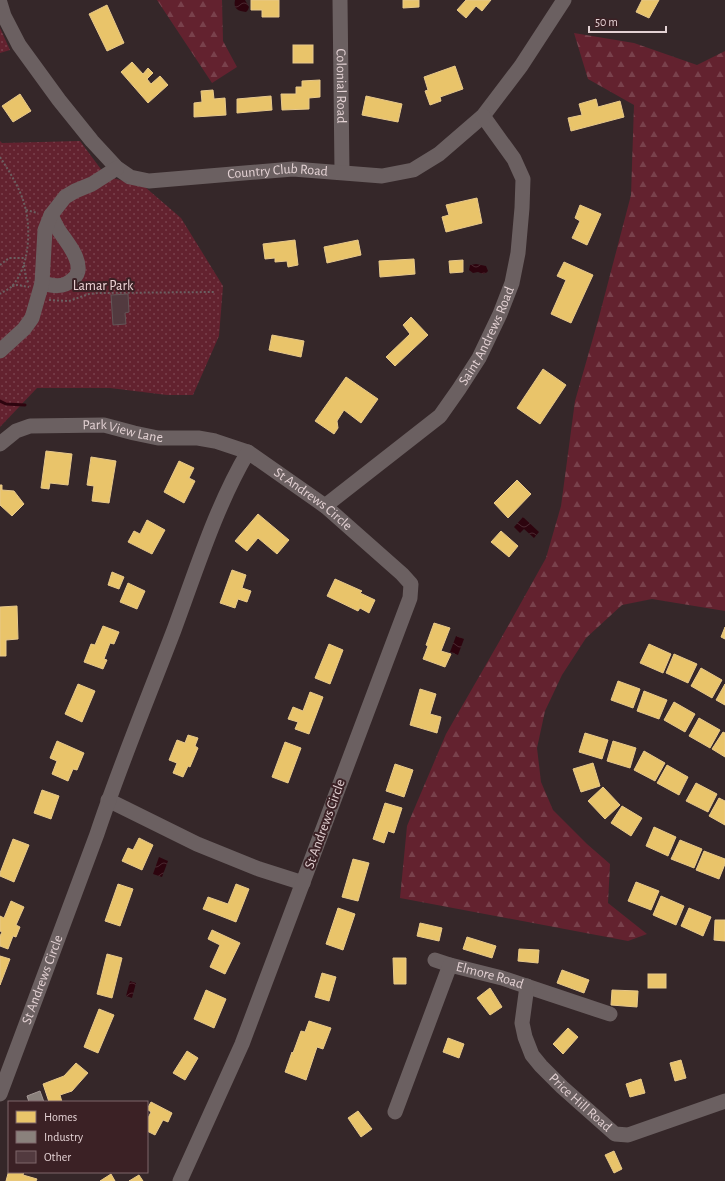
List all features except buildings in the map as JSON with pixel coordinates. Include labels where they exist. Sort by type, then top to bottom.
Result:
[{"type":"street","name":"Colonial Road","points":[[340,0],[342,172]]},
{"type":"street","name":"Country Club Road","points":[[0,3],[4,16],[19,45],[59,100],[92,141],[117,168],[130,177],[149,181],[293,169],[382,176],[413,170],[439,154],[483,116],[521,66],[564,0]]},
{"type":"street","name":"Saint Andrews Road","points":[[325,506],[440,416],[478,358],[500,314],[512,283],[518,253],[523,179],[514,159],[483,116]]},
{"type":"street","points":[[0,351],[24,330],[32,318],[41,289],[45,230],[51,215],[65,197],[92,184],[117,168]]},
{"type":"street","points":[[41,289],[67,284],[73,280],[77,274],[78,267],[75,256],[57,228],[51,215]]},
{"type":"street","name":"Park View Lane","points":[[0,444],[16,431],[30,426],[104,425],[134,434],[158,438],[198,438],[216,441],[248,452]]},
{"type":"street","name":"St Andrews Circle","points":[[0,1094],[81,878],[108,800],[215,521],[236,471],[248,452],[325,506],[402,574],[410,584],[410,598],[242,1044],[180,1181]]},
{"type":"street","points":[[108,800],[196,844],[258,869],[303,883]]},
{"type":"street","points":[[435,960],[450,965]]},
{"type":"street","name":"Elmore Road","points":[[395,1112],[450,965],[502,978],[610,1014]]},
{"type":"street","name":"Price Hill Road","points":[[527,986],[522,1023],[525,1037],[532,1055],[562,1087],[615,1134],[628,1135],[725,1101]]},
{"type":"path","points":[[0,157],[15,181],[24,201],[27,218],[28,237],[26,258],[22,270],[12,286]]},
{"type":"path","points":[[0,265],[9,258],[26,258]]},
{"type":"path","points":[[0,294],[12,286],[18,285],[30,287],[26,278],[24,265]]},
{"type":"path","points":[[41,289],[47,300],[69,301],[89,294],[98,293],[215,292]]},
{"type":"green space","points":[[157,0],[222,0],[223,41],[237,67],[212,83]]},
{"type":"green space","points":[[0,28],[10,50],[0,53]]},
{"type":"green space","points":[[574,33],[634,43],[697,65],[725,51],[725,611],[652,599],[622,605],[586,638],[562,675],[545,711],[537,748],[541,782],[553,810],[587,844],[610,864],[608,903],[647,934],[628,941],[400,898],[407,826],[446,734],[546,558],[561,506],[575,401],[631,195],[634,105],[588,79]]},
{"type":"green space","name":"Lamar Park","points":[[0,141],[2,143],[80,141],[106,176],[145,187],[181,218],[223,286],[219,336],[193,395],[167,395],[110,388],[37,388],[0,427]]},
{"type":"water","points":[[235,0],[245,0],[249,7],[248,10],[246,12],[237,9],[235,7]]},
{"type":"water","points":[[476,264],[486,266],[488,271],[483,274],[478,272],[473,273],[469,270],[470,265]]},
{"type":"water","points":[[523,517],[539,532],[534,538],[524,529],[520,533],[514,527]]},
{"type":"water","points":[[456,636],[464,639],[458,655],[450,652]]},
{"type":"water","points":[[159,857],[168,861],[162,877],[153,874]]},
{"type":"water","points":[[130,981],[136,983],[132,998],[126,996]]},
{"type":"waterway","points":[[0,401],[6,404],[25,405]]}]
